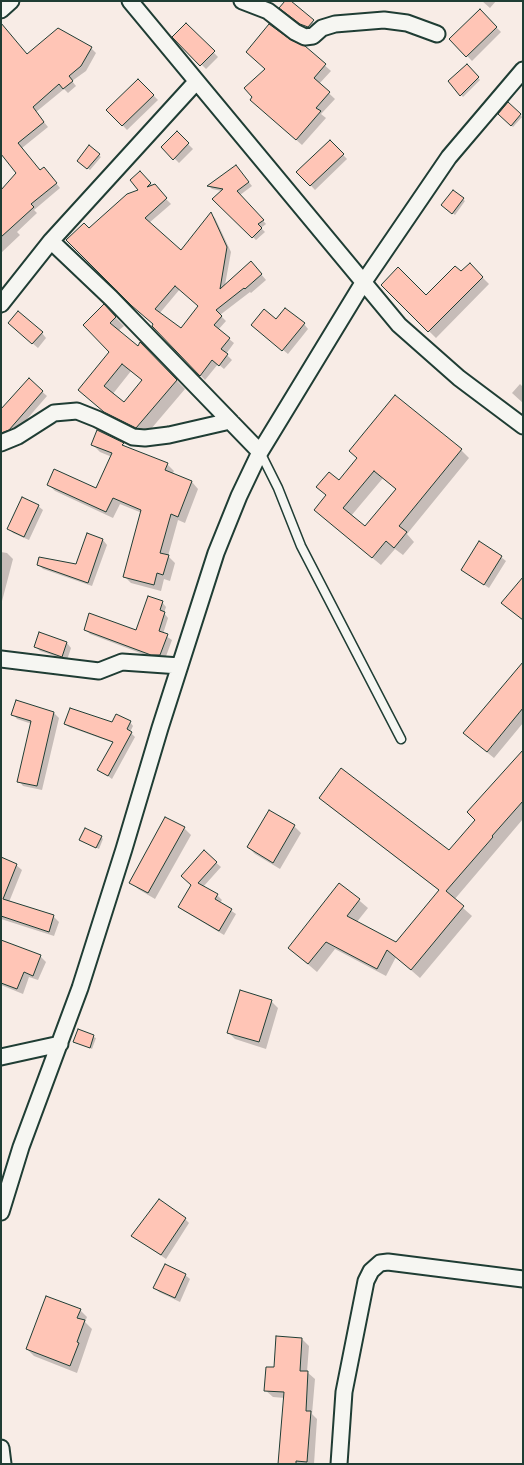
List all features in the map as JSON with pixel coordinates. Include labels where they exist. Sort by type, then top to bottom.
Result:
[{"type":"street","points":[[1,10],[11,1]]},
{"type":"street","points":[[130,1],[399,325],[459,378],[523,426]]},
{"type":"street","points":[[242,1],[268,11],[295,32],[305,37],[313,36],[322,28],[334,24],[384,20],[407,24],[437,34]]},
{"type":"street","points":[[1,1212],[80,988],[216,553],[239,496],[260,452],[363,283],[450,157],[523,70]]},
{"type":"street","points":[[1,304],[51,241],[196,82]]},
{"type":"street","points":[[51,241],[111,298],[260,452]]},
{"type":"street","points":[[1,443],[18,436],[54,413],[77,411],[98,418],[133,437],[145,438],[169,435],[230,421]]},
{"type":"street","points":[[1,659],[99,671],[122,662],[180,666]]},
{"type":"street","points":[[1,1057],[60,1044]]},
{"type":"street","points":[[339,1464],[344,1392],[366,1281],[372,1270],[380,1263],[388,1262],[523,1279]]},
{"type":"street","points":[[1,1448],[3,1464]]},
{"type":"lane","points":[[260,452],[278,488],[301,546],[401,739]]},
{"type":"building","points":[[285,1],[291,1],[314,20],[308,27],[300,24],[279,8]]},
{"type":"building","points":[[480,9],[497,27],[466,57],[449,39]]},
{"type":"building","points":[[1,23],[27,54],[58,28],[92,47],[81,66],[69,76],[73,81],[63,89],[59,84],[33,107],[44,122],[18,143],[40,170],[44,167],[57,183],[31,204],[34,207],[1,237],[1,190],[16,173],[1,154]]},
{"type":"building","points":[[186,23],[215,51],[200,66],[172,37]]},
{"type":"building","points":[[269,24],[291,40],[305,46],[326,64],[314,78],[330,92],[316,108],[321,111],[296,140],[250,100],[252,97],[244,88],[265,69],[246,52]]},
{"type":"building","points":[[467,64],[479,77],[460,96],[448,81]]},
{"type":"building","points":[[138,79],[154,95],[122,126],[106,110]]},
{"type":"building","points":[[508,102],[521,114],[511,126],[498,114]]},
{"type":"building","points":[[177,131],[189,143],[173,160],[161,147]]},
{"type":"building","points":[[330,140],[344,154],[310,186],[296,172]]},
{"type":"building","points":[[89,145],[100,154],[87,169],[77,161]]},
{"type":"building","points":[[236,165],[249,182],[237,191],[264,220],[258,224],[262,228],[252,238],[212,199],[223,189],[207,186]]},
{"type":"building","points":[[140,171],[151,183],[147,187],[155,184],[167,198],[145,218],[181,250],[211,212],[227,247],[220,289],[251,261],[262,274],[216,310],[222,316],[214,325],[230,338],[221,349],[228,354],[219,366],[212,360],[200,376],[152,326],[153,324],[132,306],[66,240],[84,223],[89,228],[127,194],[138,190],[130,180]],"holes":[[[175,286],[198,306],[181,328],[155,309]]]},
{"type":"building","points":[[453,190],[464,198],[452,214],[441,205]]},
{"type":"building","points":[[470,263],[483,277],[428,332],[381,285],[398,267],[426,295],[455,266],[461,271]]},
{"type":"building","points":[[104,304],[116,317],[110,323],[138,346],[140,342],[177,380],[136,428],[104,412],[78,390],[109,352],[83,325]],"holes":[[[122,364],[142,380],[124,402],[104,386]]]},
{"type":"building","points":[[285,308],[305,323],[282,351],[251,325],[264,309],[276,319]]},
{"type":"building","points":[[18,311],[43,332],[32,344],[8,323]]},
{"type":"building","points":[[29,378],[43,391],[9,430],[1,433],[1,409]]},
{"type":"building","points":[[395,395],[462,449],[399,526],[407,532],[394,548],[386,541],[372,558],[314,510],[326,495],[316,487],[329,472],[339,480],[357,458],[349,451]],"holes":[[[374,471],[396,489],[365,526],[343,508]]]},
{"type":"building","points":[[97,430],[124,443],[122,445],[168,463],[165,470],[192,481],[178,517],[171,514],[160,553],[169,555],[163,575],[157,573],[154,585],[123,577],[141,510],[113,498],[106,512],[47,485],[54,469],[96,488],[112,453],[91,445]]},
{"type":"building","points":[[22,497],[39,505],[24,537],[7,529]]},
{"type":"building","points":[[87,533],[103,539],[88,583],[37,565],[39,557],[76,564]]},
{"type":"building","points":[[479,541],[502,556],[484,585],[461,570]]},
{"type":"building","points":[[523,577],[523,620],[501,603]]},
{"type":"building","points":[[148,596],[163,601],[160,610],[165,612],[159,631],[168,634],[160,655],[151,655],[84,630],[89,613],[136,630]]},
{"type":"building","points":[[39,632],[67,642],[62,657],[34,647]]},
{"type":"building","points":[[523,662],[523,708],[487,752],[463,733]]},
{"type":"building","points":[[16,700],[54,712],[37,786],[17,782],[31,721],[11,715]]},
{"type":"building","points":[[70,708],[112,722],[116,714],[131,721],[127,729],[132,732],[108,776],[97,770],[113,742],[64,724]]},
{"type":"building","points":[[523,750],[523,801],[446,891],[464,906],[411,970],[387,950],[377,969],[326,942],[308,964],[288,948],[339,883],[360,899],[347,916],[396,942],[439,890],[319,798],[341,768],[449,850],[475,820],[467,812]]},
{"type":"building","points":[[269,810],[295,825],[273,863],[247,847]]},
{"type":"building","points":[[165,817],[185,827],[148,893],[129,883]]},
{"type":"building","points":[[85,828],[102,836],[96,848],[79,840]]},
{"type":"building","points":[[204,850],[217,862],[198,883],[218,894],[215,899],[232,909],[219,931],[178,907],[191,885],[181,876]]},
{"type":"building","points":[[1,857],[17,864],[3,899],[54,915],[49,932],[1,916]]},
{"type":"building","points":[[1,940],[41,955],[33,976],[24,972],[17,989],[1,983]]},
{"type":"building","points":[[240,990],[272,1000],[259,1042],[227,1033]]},
{"type":"building","points":[[78,1029],[94,1035],[90,1048],[73,1042]]},
{"type":"building","points":[[159,1199],[186,1218],[161,1255],[131,1236]]},
{"type":"building","points":[[165,1264],[186,1274],[175,1298],[153,1288]]},
{"type":"building","points":[[46,1296],[81,1309],[77,1318],[85,1320],[70,1366],[26,1349]]},
{"type":"building","points":[[276,1336],[302,1338],[300,1371],[308,1371],[306,1411],[311,1411],[307,1462],[296,1461],[296,1464],[278,1464],[284,1392],[264,1391],[266,1367],[274,1367]]}]
